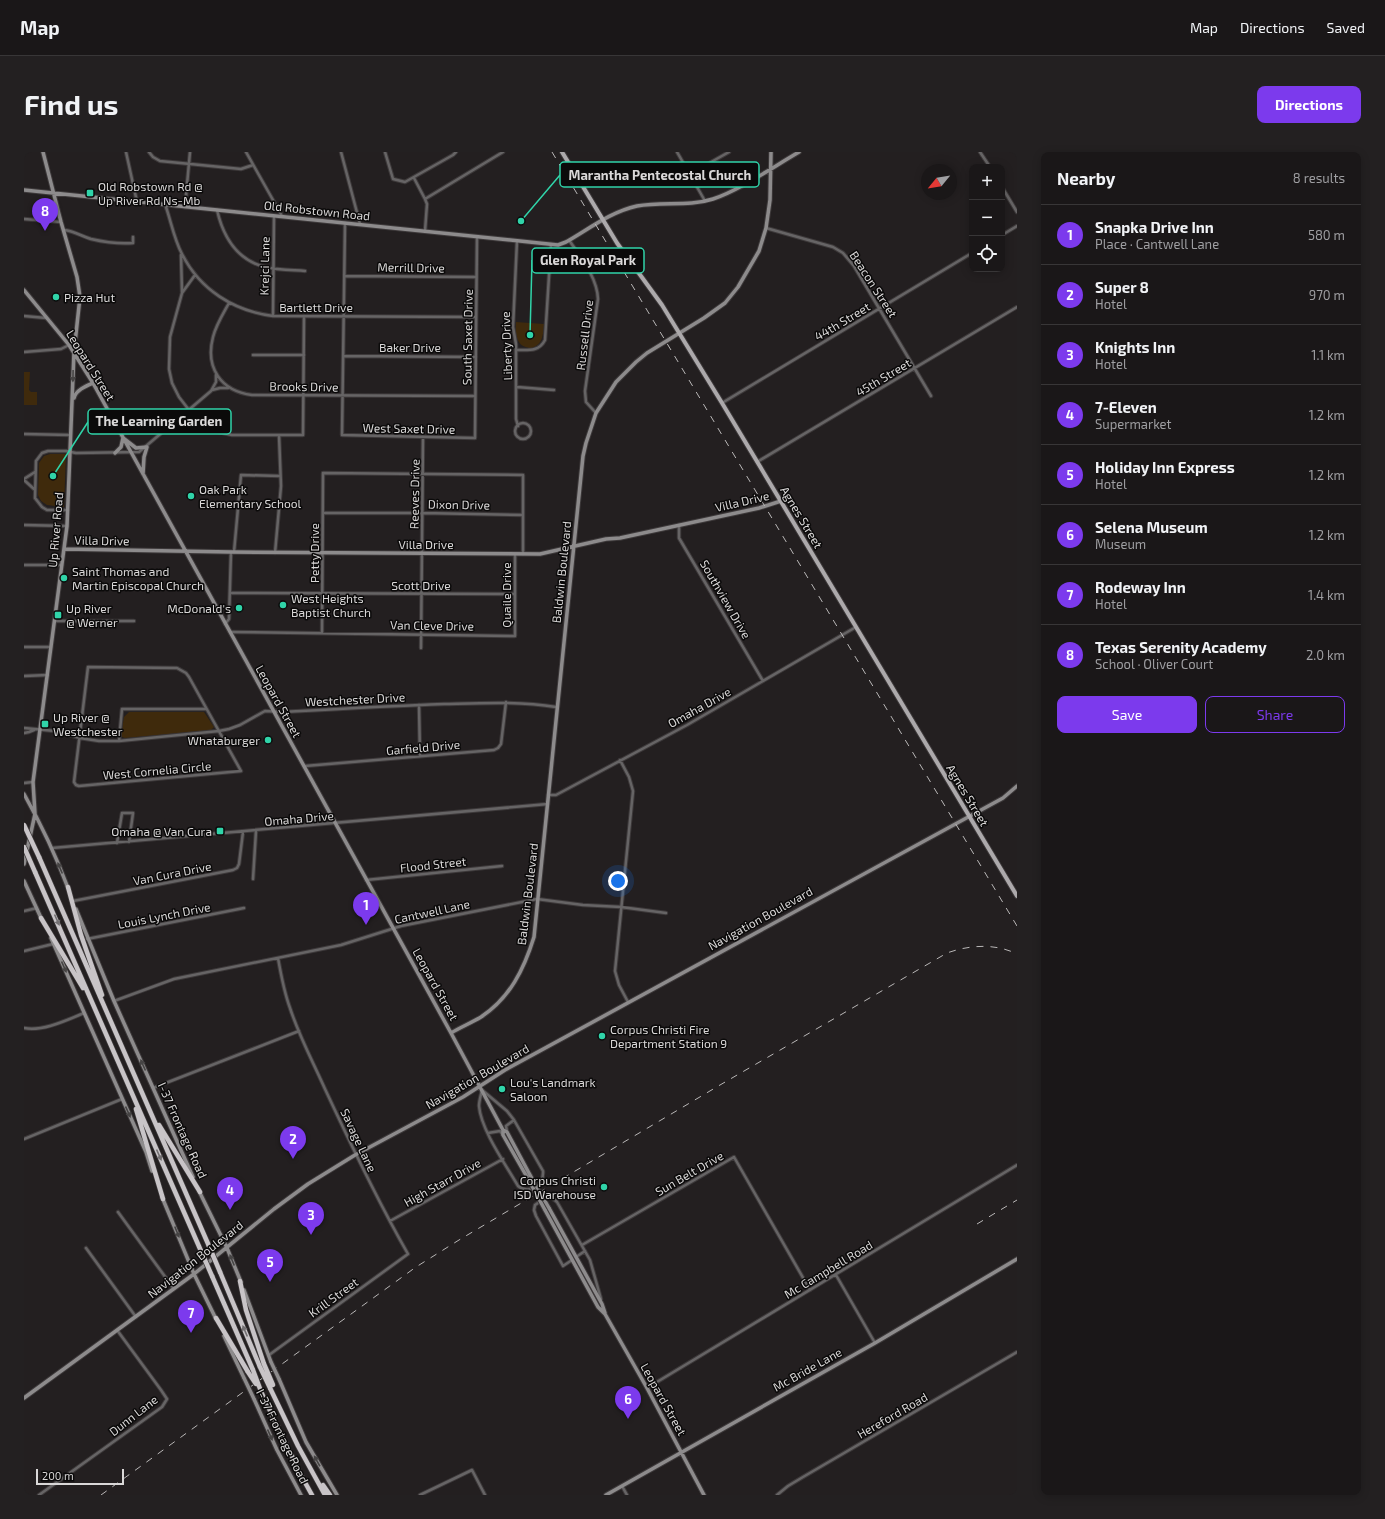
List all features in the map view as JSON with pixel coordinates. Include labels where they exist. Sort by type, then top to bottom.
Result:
[{"type":"highway","points":[[24,826],[39,857],[281,1411],[325,1495]]},
{"type":"highway","points":[[24,847],[212,1276],[250,1371]]},
{"type":"highway","points":[[68,887],[81,935],[117,1036]]},
{"type":"highway","points":[[41,918],[73,969],[100,1019]]},
{"type":"highway","points":[[130,1090],[163,1199]]},
{"type":"highway","points":[[150,1110],[200,1192]]},
{"type":"highway","points":[[240,1281],[246,1310],[262,1365]]},
{"type":"highway","points":[[216,1318],[250,1371],[312,1495]]},
{"type":"highway","points":[[298,1446],[330,1495]]},
{"type":"main road","name":"Up River Road","points":[[24,864],[35,814],[33,782],[67,526],[74,352],[80,297],[77,277],[63,230],[44,152]]},
{"type":"main road","name":"Agnes Street","points":[[562,152],[602,220],[662,305],[722,403],[1017,896]]},
{"type":"main road","name":"Baldwin Boulevard","points":[[451,1033],[481,1017],[499,1002],[511,988],[522,970],[534,937],[548,804],[556,707],[583,456],[596,412],[616,382],[636,362],[725,303],[738,287],[759,251],[766,228],[770,200],[771,152]]},
{"type":"main road","name":"Old Robstown Road","points":[[24,190],[558,245],[570,240],[619,211],[638,206],[683,204],[705,201],[735,189],[799,152]]},
{"type":"main road","name":"Leopard Street","points":[[24,290],[69,345],[93,383],[303,767],[394,928],[574,1258],[598,1306],[605,1314],[647,1388],[704,1495]]},
{"type":"main road","points":[[72,401],[75,394],[93,383]]},
{"type":"main road","points":[[115,453],[121,447],[123,438],[136,448],[147,447],[144,457],[143,474]]},
{"type":"main road","name":"Villa Drive","points":[[64,549],[275,553],[540,554],[606,539],[620,538],[781,502]]},
{"type":"main road","name":"Navigation Boulevard","points":[[24,1398],[194,1274],[299,1191],[355,1155],[481,1088],[506,1070],[628,1002],[1003,798],[1017,786]]},
{"type":"main road","name":"I-37 Frontage Road","points":[[24,794],[52,848],[87,939],[114,1001],[200,1192],[228,1248],[268,1356],[306,1442],[337,1495]]},
{"type":"main road","name":"I-37 Frontage Road","points":[[24,881],[54,944],[146,1152],[163,1199],[194,1274],[254,1399],[277,1451],[301,1495]]},
{"type":"main road","name":"Leopard Street","points":[[574,1258],[602,1304],[605,1314]]},
{"type":"main road","name":"Mc Bride Lane","points":[[606,1495],[875,1343],[1017,1259]]},
{"type":"street","points":[[126,152],[137,202]]},
{"type":"street","points":[[149,152],[153,157],[160,161],[241,169],[253,165]]},
{"type":"street","points":[[185,207],[190,152]]},
{"type":"street","points":[[246,152],[282,217]]},
{"type":"street","points":[[341,152],[360,224]]},
{"type":"street","points":[[385,152],[393,180],[405,182],[456,152]]},
{"type":"street","points":[[425,199],[503,152]]},
{"type":"street","points":[[677,152],[705,201]]},
{"type":"street","points":[[690,174],[729,152]]},
{"type":"street","points":[[980,152],[988,164]]},
{"type":"street","points":[[414,178],[425,199],[427,209],[425,231]]},
{"type":"street","points":[[1005,193],[1017,212]]},
{"type":"street","name":"Bartlett Drive","points":[[165,204],[181,253],[195,275],[209,289],[229,303],[255,313],[273,316],[476,317]]},
{"type":"street","points":[[217,210],[226,236],[236,250],[249,260],[257,264],[273,268],[305,271]]},
{"type":"street","name":"Krejci Lane","points":[[273,316],[274,216]]},
{"type":"street","points":[[24,219],[61,222]]},
{"type":"street","points":[[343,396],[345,223]]},
{"type":"street","points":[[1005,233],[1017,226]]},
{"type":"street","name":"Beacon Street","points":[[766,228],[833,246],[843,253],[850,261],[880,309],[931,396]]},
{"type":"street","points":[[63,230],[72,231],[90,239],[124,244],[132,243],[133,237]]},
{"type":"street","name":"South Saxet Drive","points":[[475,438],[477,236]]},
{"type":"street","name":"Russell Drive","points":[[570,240],[595,283],[598,292],[585,391],[586,402],[596,412]]},
{"type":"street","name":"Liberty Drive","points":[[517,241],[512,328],[517,350],[516,419],[518,426]]},
{"type":"street","points":[[517,350],[533,351],[542,346],[545,340],[551,244]]},
{"type":"street","name":"Bartlett Drive","points":[[181,253],[182,293]]},
{"type":"street","name":"44th Street","points":[[722,403],[969,255]]},
{"type":"street","points":[[195,275],[182,293],[170,337],[168,369],[175,391],[189,410],[202,422],[219,432],[232,435],[303,435],[304,316]]},
{"type":"street","name":"Merrill Drive","points":[[345,276],[476,278]]},
{"type":"street","name":"Brooks Drive","points":[[229,303],[219,321],[213,337],[211,356],[216,372],[222,382],[230,388],[245,394],[475,396]]},
{"type":"street","name":"45th Street","points":[[757,462],[1017,307]]},
{"type":"street","points":[[24,316],[47,318]]},
{"type":"street","points":[[24,352],[61,349],[69,345]]},
{"type":"street","points":[[253,355],[304,356]]},
{"type":"street","name":"Baker Drive","points":[[344,356],[476,357]]},
{"type":"street","points":[[68,510],[47,510],[42,507],[35,498],[36,461],[42,453],[48,451],[66,450],[76,453],[139,452],[147,447],[211,391],[216,382],[216,372]]},
{"type":"street","points":[[516,387],[554,390]]},
{"type":"street","points":[[211,391],[220,388],[230,388]]},
{"type":"street","name":"West Saxet Drive","points":[[343,396],[342,435],[475,438]]},
{"type":"street","points":[[523,423],[529,426],[531,432],[528,438],[522,439],[516,435],[518,426],[523,423]]},
{"type":"street","points":[[24,434],[71,435]]},
{"type":"street","points":[[275,553],[281,486],[279,435]]},
{"type":"street","name":"Reeves Drive","points":[[422,648],[424,436]]},
{"type":"street","points":[[35,472],[24,480],[35,490]]},
{"type":"street","name":"Petty Drive","points":[[322,633],[323,473],[423,475]]},
{"type":"street","points":[[225,624],[229,619],[232,552],[241,475],[280,476]]},
{"type":"street","name":"Quaile Drive","points":[[423,475],[523,475],[523,554]]},
{"type":"street","name":"Dixon Drive","points":[[323,513],[523,514]]},
{"type":"street","points":[[24,525],[67,526]]},
{"type":"street","name":"Southview Drive","points":[[679,525],[679,538],[763,681]]},
{"type":"street","name":"Quaile Drive","points":[[515,554],[515,636]]},
{"type":"street","points":[[24,565],[62,565]]},
{"type":"street","name":"Scott Drive","points":[[230,593],[515,594]]},
{"type":"street","points":[[55,621],[134,622]]},
{"type":"street","name":"Omaha Drive","points":[[548,795],[556,795],[687,725],[856,628]]},
{"type":"street","name":"Van Cleve Drive","points":[[230,632],[515,636]]},
{"type":"street","points":[[24,647],[52,647]]},
{"type":"street","points":[[80,738],[88,667],[177,668],[186,673],[219,731]]},
{"type":"street","points":[[24,676],[48,675]]},
{"type":"street","name":"Westchester Drive","points":[[34,730],[40,729],[55,731],[80,738],[99,741],[119,741],[229,729],[240,725],[265,711],[283,712],[506,702],[532,703],[556,707]]},
{"type":"street","name":"Garfield Drive","points":[[303,767],[494,750],[501,744],[506,702]]},
{"type":"street","points":[[419,705],[420,756]]},
{"type":"street","points":[[119,741],[122,709],[207,709]]},
{"type":"street","points":[[24,728],[34,730]]},
{"type":"street","points":[[24,733],[34,730]]},
{"type":"street","name":"West Cornelia Circle","points":[[80,738],[74,782],[79,786],[241,771],[219,731]]},
{"type":"street","points":[[620,760],[629,777],[633,791],[615,971],[619,985],[628,1002]]},
{"type":"street","points":[[24,782],[33,782]]},
{"type":"street","name":"Omaha Drive","points":[[52,848],[548,804]]},
{"type":"street","points":[[117,843],[122,812],[133,813],[130,842]]},
{"type":"street","points":[[253,879],[256,831]]},
{"type":"street","name":"Van Cura Drive","points":[[73,901],[233,870],[240,864],[243,832]]},
{"type":"street","name":"Flood Street","points":[[366,880],[502,866]]},
{"type":"street","name":"Cantwell Lane","points":[[114,1001],[174,979],[341,945],[394,928],[537,899],[666,913]]},
{"type":"street","points":[[24,911],[37,908]]},
{"type":"street","name":"Louis Lynch Drive","points":[[87,939],[244,908]]},
{"type":"street","points":[[24,951],[54,944]]},
{"type":"street","name":"Savage Lane","points":[[278,958],[290,1009],[299,1031],[355,1155],[408,1254]]},
{"type":"street","points":[[24,1028],[28,1029],[50,1026],[84,1013]]},
{"type":"street","points":[[153,1088],[299,1031]]},
{"type":"street","points":[[481,1088],[507,1111],[514,1120],[543,1171],[544,1177],[541,1182],[528,1190],[522,1189],[518,1186],[488,1133],[483,1122],[479,1106],[481,1088]]},
{"type":"street","points":[[24,1139],[122,1099]]},
{"type":"street","points":[[488,1133],[500,1131],[504,1132],[506,1126],[514,1120]]},
{"type":"street","name":"Sun Belt Drive","points":[[582,1245],[734,1157],[810,1290]]},
{"type":"street","name":"High Starr Drive","points":[[390,1221],[503,1159]]},
{"type":"street","name":"Mc Campbell Road","points":[[647,1388],[1017,1165]]},
{"type":"street","points":[[585,1251],[563,1266],[536,1216],[534,1210],[535,1205],[549,1197],[553,1198],[557,1202],[585,1251],[593,1270],[602,1304]]},
{"type":"street","points":[[118,1212],[174,1289]]},
{"type":"street","points":[[86,1248],[136,1317]]},
{"type":"street","name":"Krill Street","points":[[268,1356],[408,1254]]},
{"type":"street","points":[[836,1275],[875,1343]]},
{"type":"street","name":"Dunn Lane","points":[[39,1495],[162,1406],[167,1399],[117,1330]]},
{"type":"street","name":"Hereford Road","points":[[777,1495],[803,1477],[1017,1352]]},
{"type":"street","points":[[420,1495],[472,1470],[486,1495]]},
{"type":"street","points":[[622,1485],[628,1495]]},
{"type":"shaded area","points":[[516,322],[544,324],[543,335],[540,342],[536,346],[532,348],[523,346],[520,343],[516,336]]},
{"type":"shaded area","points":[[24,372],[30,372],[29,390],[31,392],[37,392],[37,405],[24,405]]},
{"type":"shaded area","points":[[50,454],[66,454],[64,507],[47,505],[41,501],[38,495],[39,463],[44,456]]},
{"type":"shaded area","points":[[129,712],[204,712],[214,727],[211,730],[125,738],[121,735],[124,717]]},
{"type":"railway","points":[[552,152],[1017,926]]},
{"type":"railway","points":[[101,1495],[416,1267],[720,1085],[947,953],[964,948],[982,946],[1009,950],[1017,954]]},
{"type":"railway","points":[[977,1224],[1017,1200]]},
{"type":"place","name":"Old Robstown Rd @ Up River Rd Ns-Mb","points":[[90,193]]},
{"type":"place","name":"Marantha Pentecostal Church","points":[[521,221]]},
{"type":"place","name":"Texas Serenity Academy","points":[[45,231]]},
{"type":"place","name":"Pizza Hut","points":[[56,297]]},
{"type":"place","name":"Glen Royal Park","points":[[530,335]]},
{"type":"place","name":"The Learning Garden","points":[[53,476]]},
{"type":"place","name":"Oak Park Elementary School","points":[[191,496]]},
{"type":"place","name":"Saint Thomas and Martin Episcopal Church","points":[[64,578]]},
{"type":"place","name":"West Heights Baptist Church","points":[[283,605]]},
{"type":"place","name":"McDonald's","points":[[239,608]]},
{"type":"place","name":"Up River @ Werner","points":[[58,615]]},
{"type":"place","name":"Up River @ Westchester","points":[[45,724]]},
{"type":"place","name":"Whataburger","points":[[268,740]]},
{"type":"place","name":"Omaha @ Van Cura","points":[[220,831]]},
{"type":"place","name":"Snapka Drive Inn","points":[[366,925]]},
{"type":"place","name":"Corpus Christi Fire Department Station 9","points":[[602,1036]]},
{"type":"place","name":"Lou's Landmark Saloon","points":[[502,1089]]},
{"type":"place","name":"Super 8","points":[[293,1159]]},
{"type":"place","name":"Corpus Christi ISD Warehouse","points":[[604,1187]]},
{"type":"place","name":"7-Eleven","points":[[230,1210]]},
{"type":"place","name":"Knights Inn","points":[[311,1235]]},
{"type":"place","name":"Holiday Inn Express","points":[[270,1282]]},
{"type":"place","name":"Rodeway Inn","points":[[191,1333]]},
{"type":"place","name":"Selena Museum","points":[[628,1419]]}]
